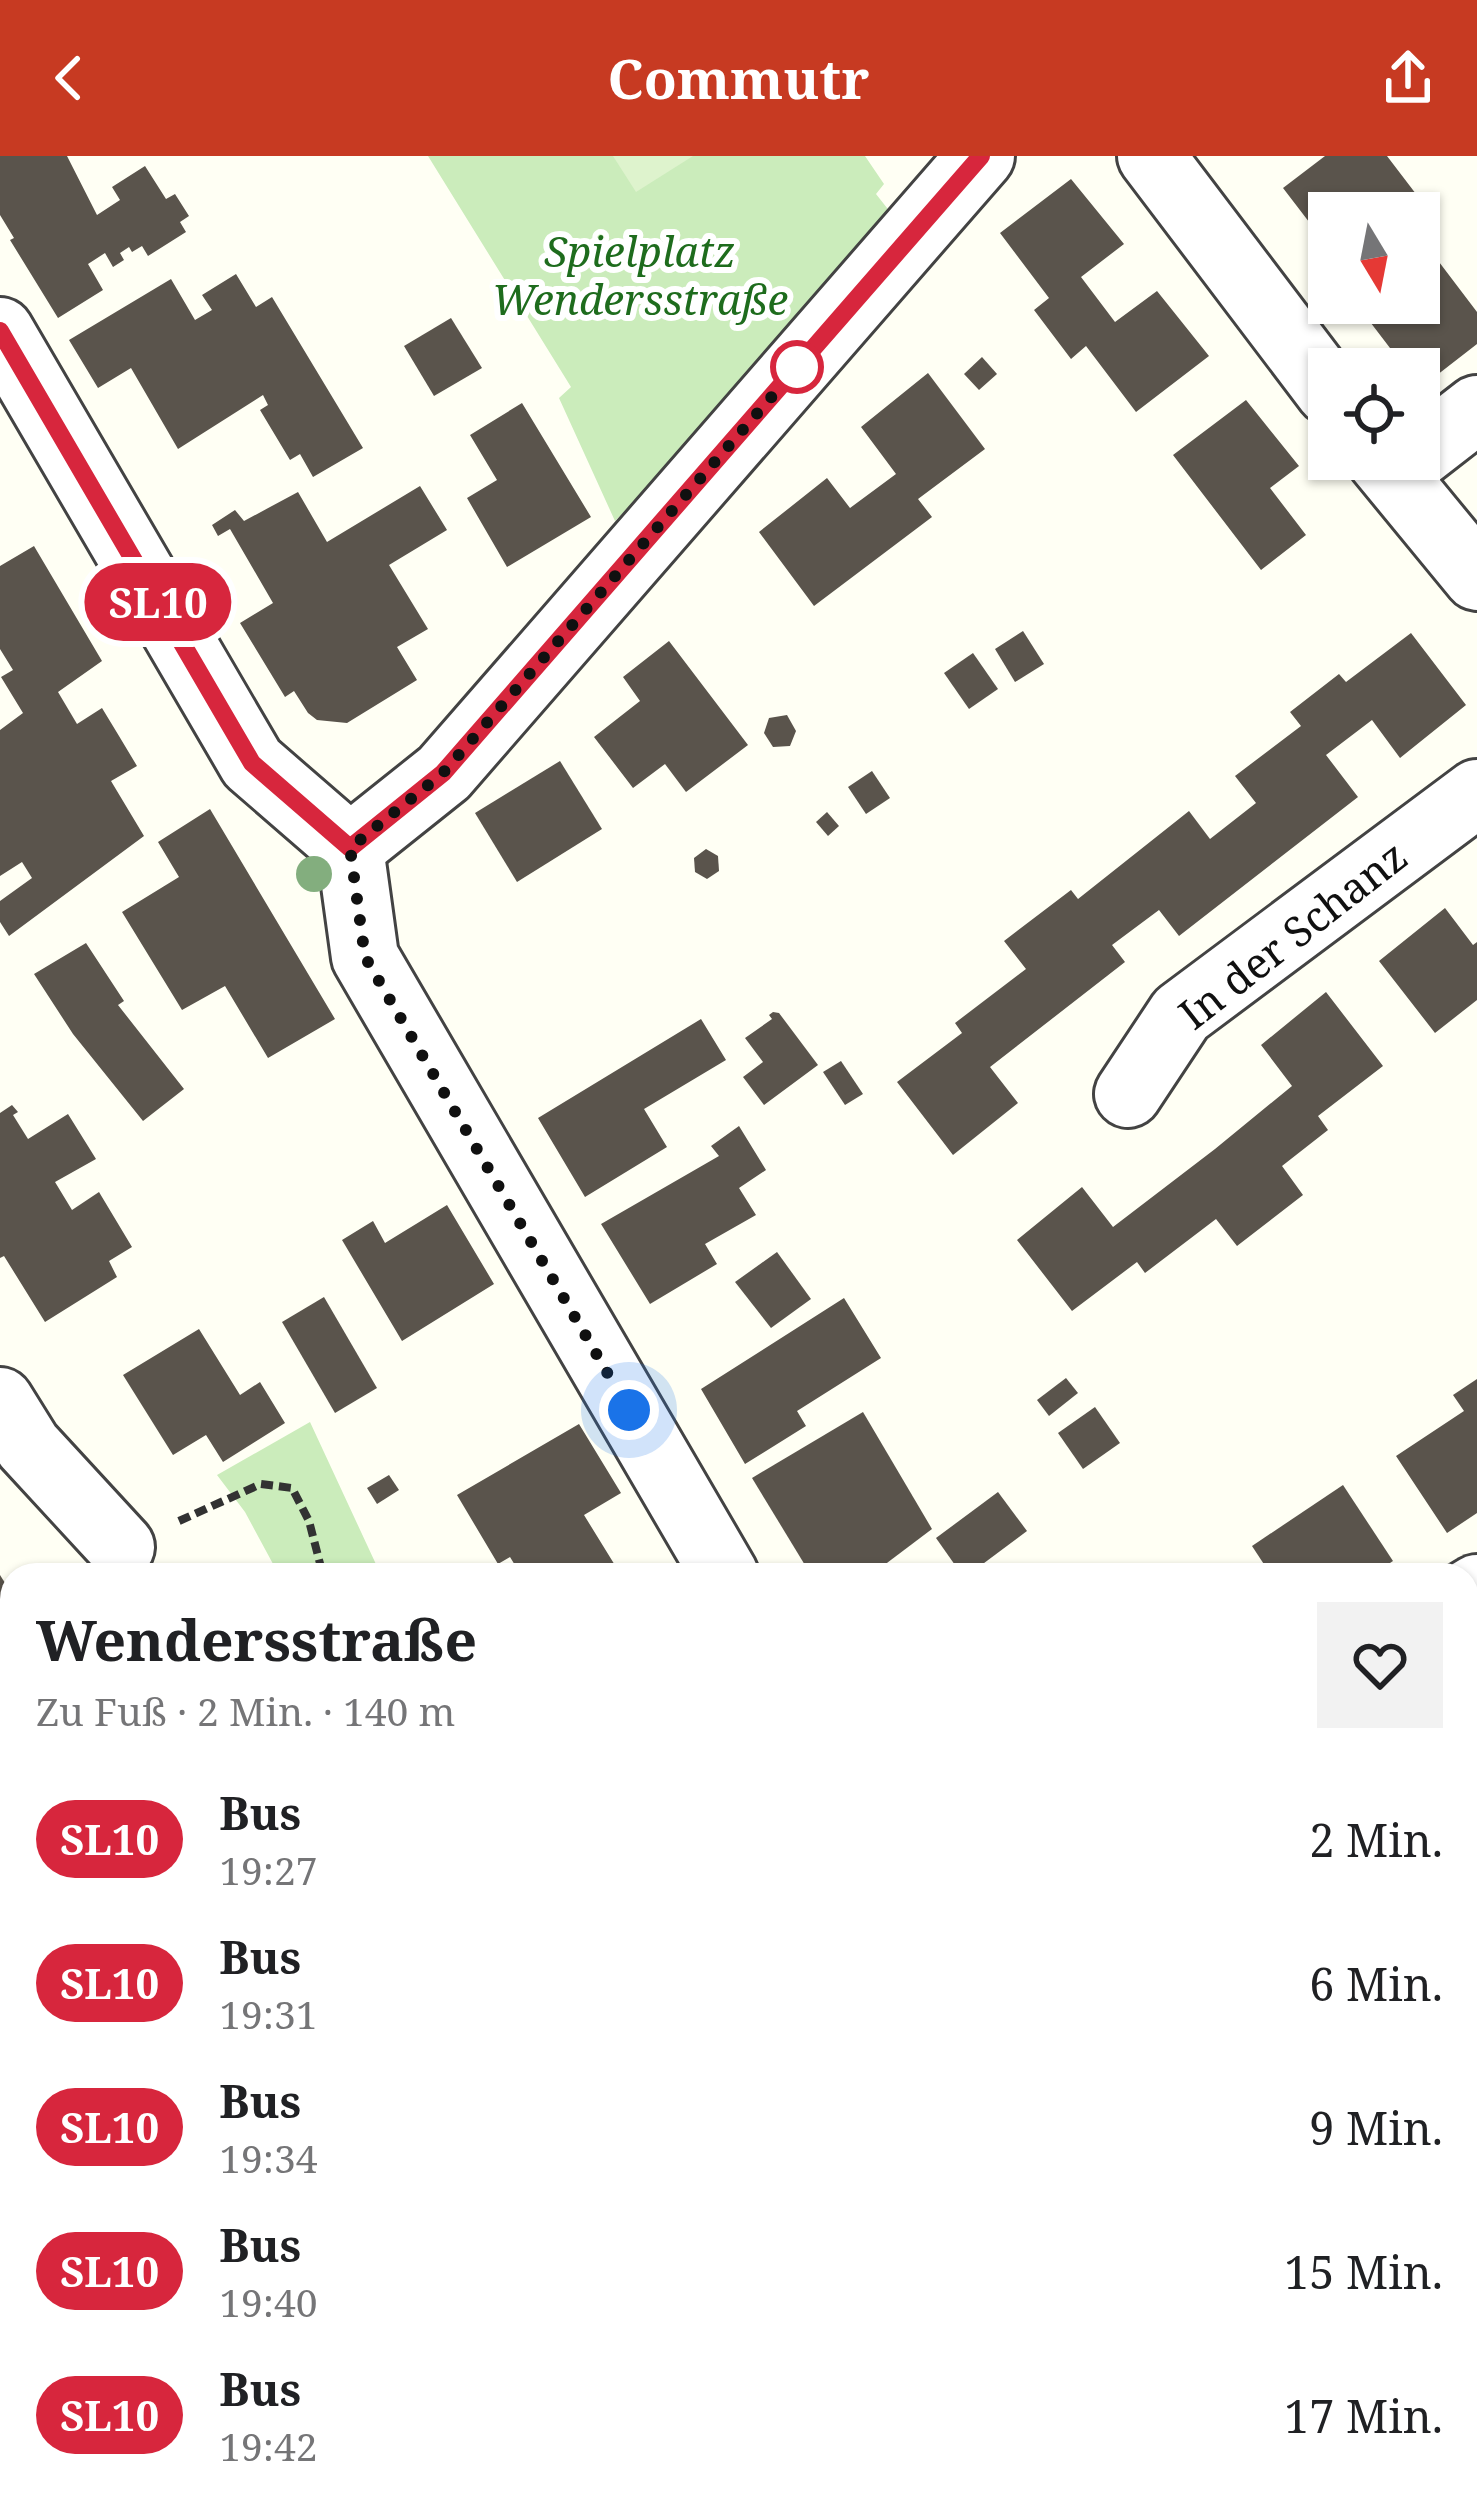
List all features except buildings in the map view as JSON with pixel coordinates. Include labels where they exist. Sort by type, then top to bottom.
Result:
[{"type":"street","points":[[350,848],[443,773],[981,156]]},
{"type":"street","points":[[1151,156],[1308,363]]},
{"type":"street","points":[[0,331],[252,763],[350,848],[365,957],[718,1563]]},
{"type":"street","points":[[1440,435],[1477,409]]},
{"type":"street","points":[[1413,480],[1477,577]]},
{"type":"street","name":"In der Schanz","points":[[1128,1094],[1180,1014],[1477,794]]},
{"type":"street","points":[[0,1401],[28,1446],[121,1547]]},
{"type":"path","points":[[121,1547],[261,1484],[292,1488],[309,1521],[320,1563]]},
{"type":"green space","name":"Spielplatz Wendersstraße","points":[[428,156],[865,156],[884,184],[876,194],[902,227],[615,521],[559,398],[571,387]]},
{"type":"green space","points":[[613,156],[693,156],[636,192]]},
{"type":"green space","points":[[310,1422],[375,1563],[273,1563],[245,1512],[217,1475]]},
{"type":"bus line","name":"SL10","points":[[0,331],[252,763],[350,848],[443,773],[981,156]]},
{"type":"route","points":[[629,1410],[365,957],[350,848],[443,773],[802,362],[797,367]]}]
